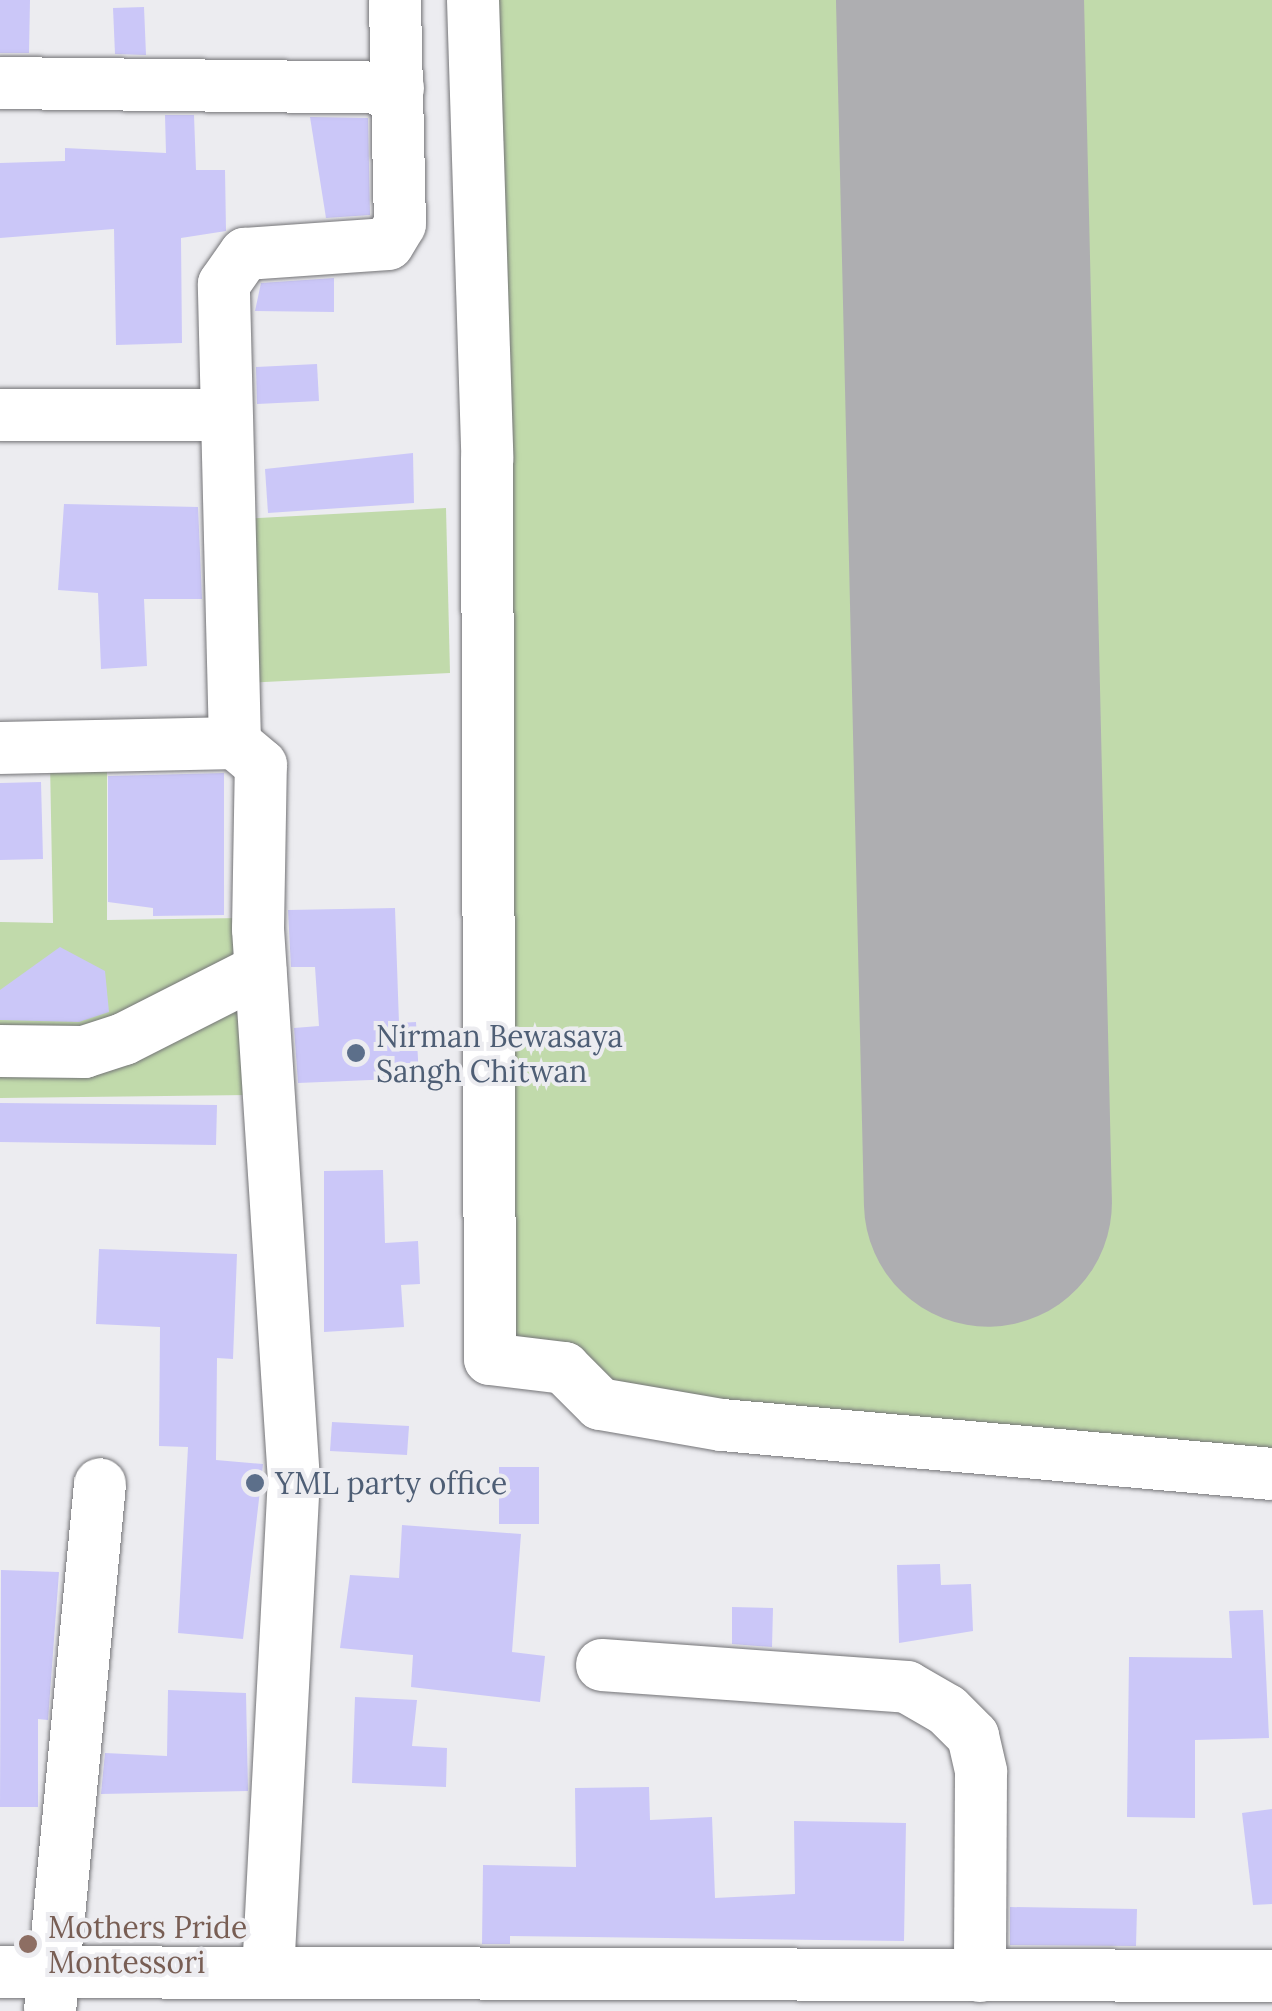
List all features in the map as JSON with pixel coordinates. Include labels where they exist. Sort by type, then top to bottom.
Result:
[{"type":"street","points":[[235,743],[225,415],[230,266],[265,248],[388,244],[400,224],[395,0]]},
{"type":"street","points":[[474,0],[486,458],[490,1359],[564,1368],[600,1404],[722,1425],[1272,1474]]},
{"type":"street","points":[[0,83],[398,88]]},
{"type":"street","points":[[0,415],[225,415]]},
{"type":"street","points":[[0,748],[235,743],[261,765],[260,970],[294,1481],[237,1986]]},
{"type":"street","points":[[0,1051],[84,1052],[124,1039],[260,970]]},
{"type":"street","points":[[52,1992],[100,1484]]},
{"type":"street","points":[[602,1666],[907,1686],[947,1710],[973,1736],[982,1772],[1002,1987]]},
{"type":"street","points":[[0,1972],[52,1992],[237,1986],[849,1993],[1002,1987],[1183,1994],[1272,1976]]},
{"type":"green space","points":[[485,0],[864,0],[895,1230],[1055,1220],[1026,0],[1272,0],[1272,1460],[766,1415],[500,1355]]},
{"type":"green space","points":[[446,508],[450,673],[243,683],[240,519]]},
{"type":"green space","points":[[107,761],[107,920],[241,918],[248,1095],[0,1098],[0,922],[53,923],[50,762]]},
{"type":"building","points":[[0,0],[30,0],[29,53],[0,53]]},
{"type":"building","points":[[144,7],[146,55],[115,54],[113,8]]},
{"type":"building","points":[[165,115],[194,115],[196,170],[225,170],[226,231],[181,238],[182,343],[116,345],[114,229],[0,238],[0,163],[65,161],[65,148],[166,153]]},
{"type":"building","points":[[310,117],[368,118],[370,215],[326,218]]},
{"type":"building","points":[[334,278],[334,312],[255,311],[261,283]]},
{"type":"building","points":[[317,364],[319,401],[257,404],[256,367]]},
{"type":"building","points":[[413,453],[414,503],[268,513],[265,469]]},
{"type":"building","points":[[64,504],[198,507],[202,599],[144,599],[147,666],[101,669],[98,593],[58,590]]},
{"type":"building","points":[[224,773],[224,915],[153,916],[153,908],[108,902],[108,776]]},
{"type":"building","points":[[41,782],[43,859],[0,860],[0,783]]},
{"type":"building","points":[[395,908],[399,1023],[416,1022],[419,1078],[298,1083],[294,1028],[319,1026],[315,967],[291,967],[288,910]]},
{"type":"building","points":[[60,947],[105,971],[109,1012],[79,1022],[0,1020],[0,990]]},
{"type":"building","points":[[0,1103],[217,1105],[216,1145],[0,1142]]},
{"type":"building","points":[[383,1170],[385,1243],[418,1241],[420,1284],[401,1285],[404,1327],[324,1332],[324,1171]]},
{"type":"building","points":[[99,1249],[237,1254],[233,1359],[217,1358],[216,1460],[263,1464],[243,1639],[178,1633],[188,1447],[159,1446],[160,1327],[96,1324]]},
{"type":"building","points":[[332,1422],[409,1426],[407,1455],[330,1451]]},
{"type":"building","points":[[499,1467],[539,1467],[539,1524],[499,1524]]},
{"type":"building","points":[[402,1525],[521,1534],[512,1652],[545,1656],[540,1702],[411,1687],[413,1655],[340,1648],[350,1575],[399,1578]]},
{"type":"building","points":[[940,1564],[941,1585],[971,1584],[973,1631],[899,1643],[897,1565]]},
{"type":"building","points":[[1,1570],[59,1572],[48,1720],[38,1719],[38,1807],[0,1807]]},
{"type":"building","points":[[732,1607],[773,1608],[772,1647],[732,1644]]},
{"type":"building","points":[[1263,1610],[1269,1738],[1195,1740],[1195,1818],[1127,1817],[1129,1657],[1232,1658],[1229,1611]]},
{"type":"building","points":[[168,1690],[246,1693],[248,1791],[101,1794],[105,1753],[167,1756]]},
{"type":"building","points":[[355,1697],[417,1700],[412,1746],[447,1748],[446,1787],[352,1783]]},
{"type":"building","points":[[649,1787],[650,1820],[712,1817],[715,1898],[795,1894],[794,1821],[906,1823],[904,1941],[510,1936],[510,1944],[482,1944],[483,1865],[576,1867],[575,1788]]},
{"type":"building","points":[[1272,1809],[1272,1904],[1253,1905],[1242,1813]]},
{"type":"building","points":[[1010,1907],[1137,1909],[1136,1946],[1010,1945]]},
{"type":"runway","points":[[960,0],[988,1203]]},
{"type":"place","name":"Nirman Bewasaya Sangh Chitwan","points":[[356,1053]]},
{"type":"place","name":"YML party office","points":[[255,1483]]},
{"type":"place","name":"Mothers Pride Montessori","points":[[28,1944]]}]
